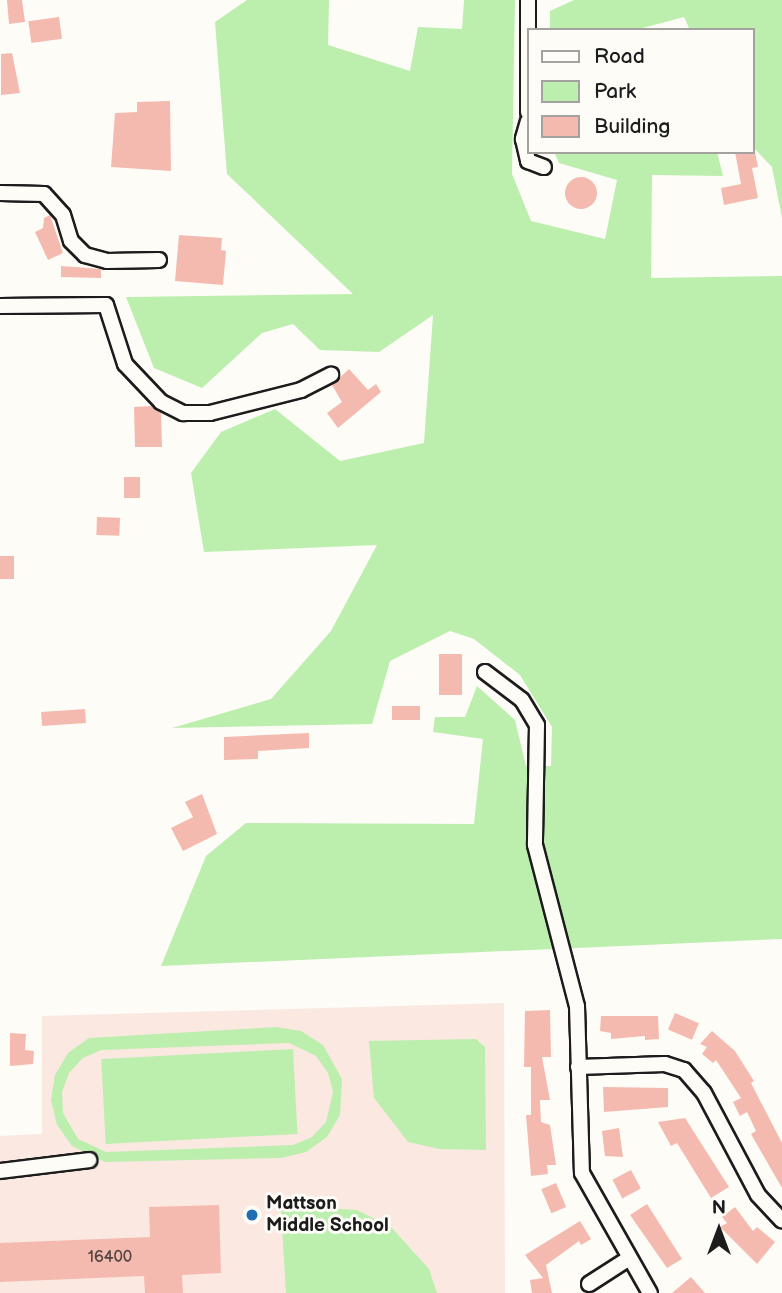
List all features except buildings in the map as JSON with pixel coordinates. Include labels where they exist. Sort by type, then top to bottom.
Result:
[{"type":"street","points":[[528,0],[528,28]]},
{"type":"street","points":[[526,128],[523,139],[526,152]]},
{"type":"street","points":[[526,154],[528,161],[544,167]]},
{"type":"street","points":[[0,193],[44,194],[63,215],[71,241],[85,255],[107,261],[159,260]]},
{"type":"street","points":[[0,306],[106,306],[125,364],[161,402],[183,412],[210,412],[288,393],[331,375]]},
{"type":"street","points":[[485,672],[522,700],[537,725],[536,855],[577,1006],[582,1174],[628,1259],[650,1293]]},
{"type":"street","points":[[578,1067],[665,1064],[684,1070],[704,1093],[758,1195],[782,1221]]},
{"type":"street","points":[[0,1171],[89,1160]]},
{"type":"street","points":[[589,1284],[628,1259]]},
{"type":"shaded area","name":"Mattson Middle School","points":[[504,1003],[505,1293],[0,1293],[0,1136],[42,1134],[42,1016]]},
{"type":"green space","points":[[247,0],[329,0],[328,45],[410,71],[418,27],[462,29],[464,0],[515,0],[512,174],[531,221],[605,239],[617,180],[559,163],[555,154],[718,154],[723,176],[652,175],[651,278],[782,276],[782,939],[161,966],[206,856],[246,823],[474,824],[483,739],[433,732],[435,717],[465,717],[477,686],[515,720],[526,766],[551,766],[552,727],[520,675],[474,639],[450,631],[390,661],[372,724],[172,728],[271,699],[331,631],[377,545],[204,552],[191,473],[221,432],[275,409],[340,461],[424,443],[433,315],[379,352],[320,350],[293,324],[262,333],[202,388],[154,368],[126,297],[353,294],[227,174],[215,22]]},
{"type":"green space","points":[[574,0],[782,0],[782,218],[772,167],[754,148],[754,28],[689,28],[684,17],[643,28],[550,28],[550,11]]},
{"type":"green space","points":[[276,1027],[301,1031],[323,1045],[342,1079],[340,1115],[327,1137],[306,1152],[281,1158],[105,1162],[72,1146],[57,1125],[51,1100],[55,1075],[68,1053],[89,1038]],"holes":[[[289,1043],[316,1056],[328,1073],[333,1092],[326,1122],[312,1137],[293,1145],[106,1152],[78,1139],[63,1113],[62,1092],[69,1073],[83,1058],[101,1050]]]},
{"type":"green space","points":[[476,1039],[485,1047],[486,1150],[439,1149],[408,1142],[374,1098],[369,1041]]},
{"type":"green space","points":[[293,1049],[297,1134],[106,1144],[101,1059]]},
{"type":"green space","points":[[281,1209],[357,1210],[391,1227],[429,1269],[437,1293],[286,1293]]},
{"type":"place","name":"Mattson Middle School","points":[[252,1215]]}]
